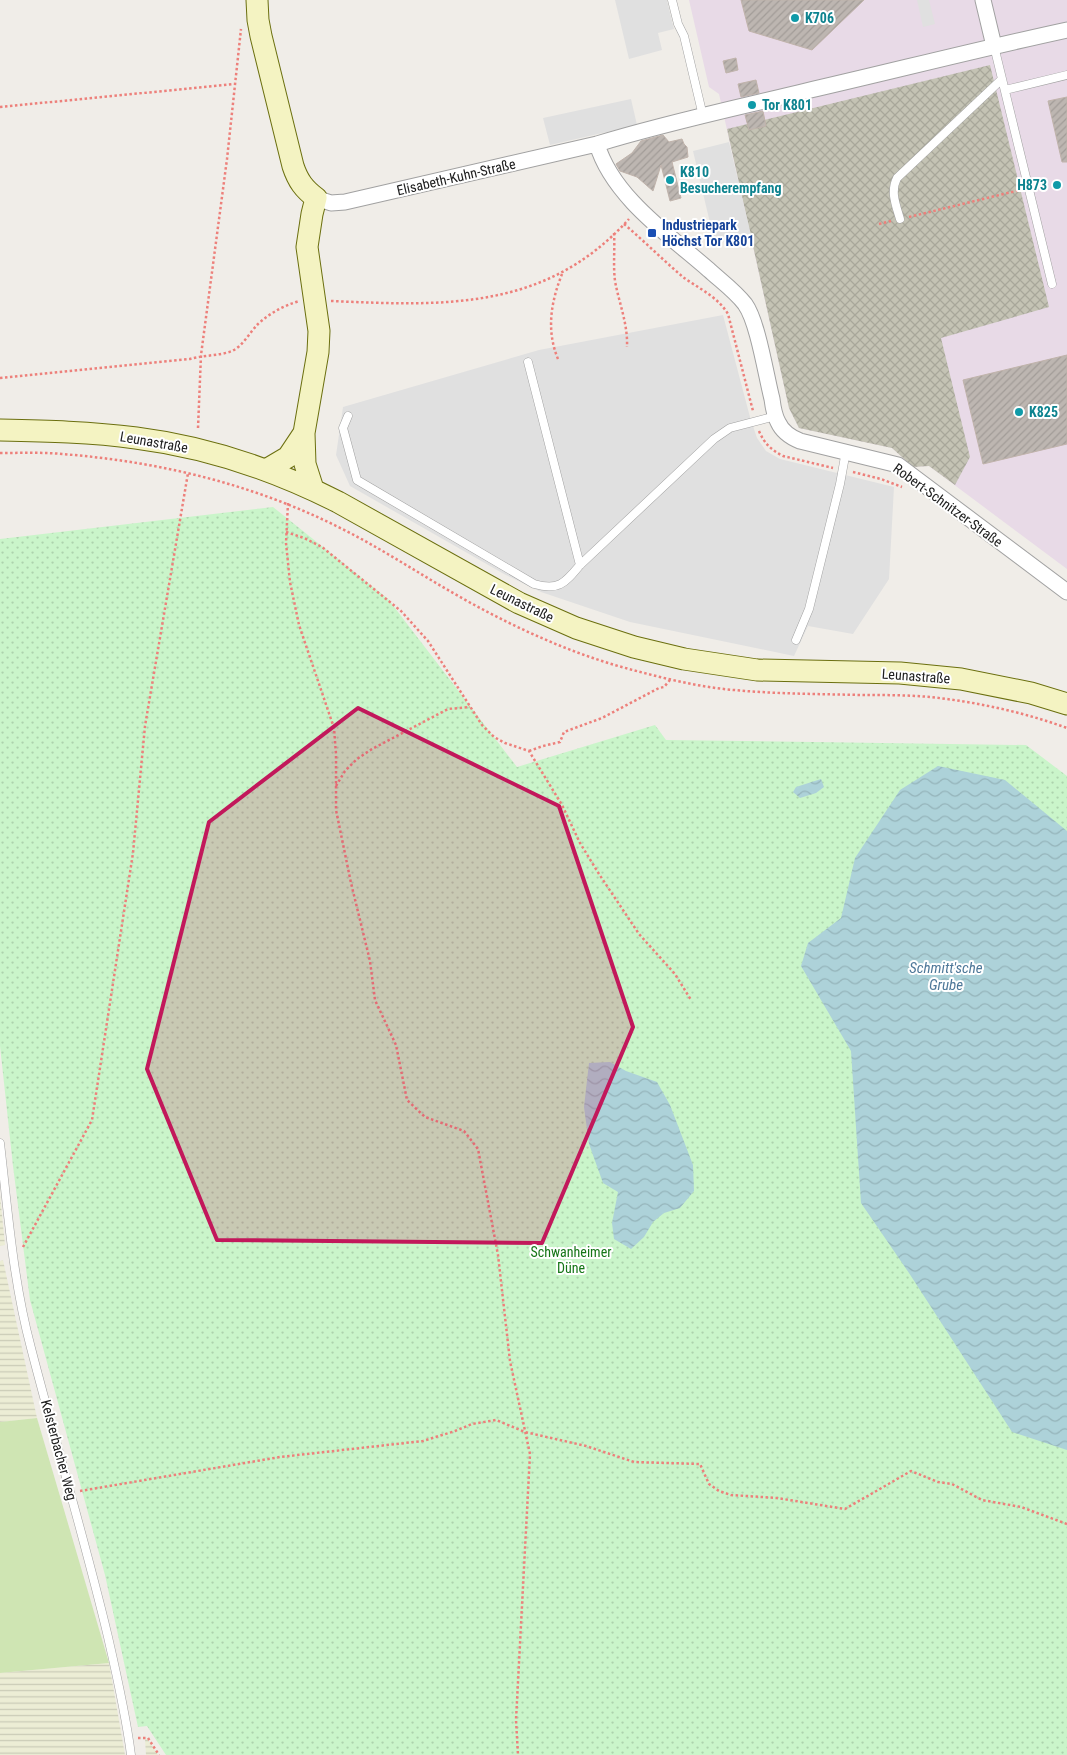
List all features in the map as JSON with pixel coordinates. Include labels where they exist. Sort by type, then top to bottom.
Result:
[{"type":"main road","points":[[258,0],[258,20],[293,166],[303,188],[316,198],[307,247],[319,331],[318,352],[304,434],[305,464],[313,489]]},
{"type":"main road","name":"Leunastraße","points":[[0,430],[87,433],[149,440],[203,451],[266,470],[313,489],[361,514],[519,603],[576,628],[634,647],[684,659],[757,670],[900,673],[961,679],[1021,691],[1067,704]]},
{"type":"main road","points":[[266,470],[288,457],[304,434]]},
{"type":"street","points":[[983,0],[994,46]]},
{"type":"street","name":"Elisabeth-Kuhn-Straße","points":[[316,198],[331,203],[345,202],[597,144],[703,116],[1067,30]]},
{"type":"street","name":"Robert-Schnitzer-Straße","points":[[597,144],[601,160],[619,188],[733,291],[746,306],[753,321],[778,423],[790,437],[898,465],[1067,592]]},
{"type":"lane","points":[[672,0],[678,24],[684,36],[703,116]]},
{"type":"lane","points":[[994,46],[1052,284]]},
{"type":"lane","points":[[1005,90],[1067,75]]},
{"type":"lane","points":[[900,219],[893,192],[897,178],[1002,79]]},
{"type":"lane","points":[[528,362],[580,565]]},
{"type":"lane","points":[[348,416],[343,428],[357,480],[534,584],[549,588],[565,583],[580,565],[714,439],[730,428],[776,416]]},
{"type":"lane","points":[[796,640],[809,609],[846,451]]},
{"type":"lane","name":"Kelsterbacher Weg","points":[[0,1143],[12,1256],[19,1296],[31,1348],[102,1613],[131,1755]]},
{"type":"path","points":[[198,428],[201,355],[227,159],[241,28]]},
{"type":"path","points":[[0,106],[235,84]]},
{"type":"path","points":[[879,224],[1029,188]]},
{"type":"path","points":[[0,378],[190,359],[201,355],[232,351],[237,348],[258,324],[271,314],[292,304],[315,300],[433,304],[508,293],[534,286],[562,272],[593,252],[624,224],[684,277],[725,308],[756,421],[762,438],[768,447],[783,456],[843,470]]},
{"type":"path","points":[[614,233],[613,264],[619,300],[628,333],[627,347]]},
{"type":"path","points":[[558,359],[553,347],[550,322],[555,291],[562,272]]},
{"type":"path","points":[[12,1256],[23,1247],[92,1120],[133,853],[146,726],[188,473]]},
{"type":"path","points":[[288,503],[286,532],[290,582],[299,625],[334,728],[336,810],[341,840],[370,961],[375,1000],[396,1045],[407,1100],[425,1117],[464,1131],[478,1149],[498,1255],[510,1361],[530,1454],[516,1720],[518,1755]]},
{"type":"path","points":[[286,532],[304,538],[322,548],[408,618],[428,641],[482,725],[494,737],[529,751],[541,768],[562,805],[580,843],[599,874],[639,934],[675,974],[691,1000]]},
{"type":"path","points":[[529,751],[560,742],[564,732],[602,718],[664,687],[670,680]]},
{"type":"path","points":[[336,787],[345,771],[357,759],[372,749],[448,708],[470,707]]},
{"type":"path","points":[[71,1493],[280,1457],[423,1441],[472,1424],[496,1420],[525,1432],[586,1446],[634,1462],[700,1464],[709,1484],[719,1491],[731,1495],[777,1498],[845,1509],[911,1470],[938,1482],[952,1484],[982,1500],[1021,1507],[1067,1524]]},
{"type":"path","points":[[129,1738],[148,1738],[160,1755]]},
{"type":"highlighted area","points":[[358,708],[559,806],[633,1027],[542,1243],[217,1240],[147,1069],[209,822]]},
{"type":"shaded area","points":[[615,0],[667,0],[674,29],[658,33],[662,50],[629,59]]},
{"type":"shaded area","points":[[689,0],[1067,0],[1067,569],[929,466],[913,467],[892,448],[799,428],[789,408],[719,94],[709,87]]},
{"type":"shaded area","points":[[917,0],[929,0],[935,24],[923,27]]},
{"type":"shaded area","points":[[990,65],[1049,307],[941,338],[970,457],[955,485],[929,466],[913,467],[892,448],[799,428],[789,408],[727,129]]},
{"type":"shaded area","points":[[631,99],[637,125],[550,145],[543,118]]},
{"type":"shaded area","points":[[729,142],[751,235],[715,244],[693,151]]},
{"type":"shaded area","points":[[723,315],[750,417],[757,438],[766,451],[780,459],[894,487],[889,579],[853,634],[808,626],[794,656],[630,622],[541,592],[504,574],[350,486],[336,455],[343,407],[539,350]]},
{"type":"green space","name":"Schwanheimer Düne","points":[[273,507],[388,599],[517,767],[655,725],[666,740],[1026,745],[1067,776],[1067,1755],[166,1755],[147,1726],[138,1727],[105,1575],[30,1300],[13,1166],[0,1046],[0,539]]},
{"type":"green space","points":[[0,1195],[5,1245],[0,1246]]},
{"type":"green space","points":[[3,1260],[37,1418],[0,1422],[0,1261]]},
{"type":"green space","points":[[37,1418],[109,1663],[0,1673],[0,1422]]},
{"type":"green space","points":[[109,1663],[125,1755],[0,1755],[0,1673]]},
{"type":"green space","points":[[145,1739],[148,1740],[158,1755],[146,1755]]},
{"type":"water","name":"Schmitt'sche Grube","points":[[938,766],[1005,780],[1067,831],[1067,1450],[1012,1432],[909,1273],[861,1203],[851,1051],[801,966],[808,943],[841,918],[855,858],[900,790]]},
{"type":"water","points":[[821,779],[824,787],[816,793],[800,798],[793,792],[796,787]]},
{"type":"water","points":[[610,1062],[626,1071],[657,1082],[670,1105],[693,1165],[694,1191],[680,1208],[664,1213],[653,1222],[644,1237],[631,1249],[614,1239],[612,1223],[618,1192],[603,1183],[589,1144],[584,1107],[589,1063]]},
{"type":"building","name":"K706","points":[[741,0],[864,0],[812,50],[749,31]]},
{"type":"building","points":[[736,58],[738,70],[726,73],[723,61]]},
{"type":"building","points":[[756,80],[759,93],[741,97],[738,84]]},
{"type":"building","points":[[1067,97],[1067,162],[1062,162],[1048,101]]},
{"type":"building","points":[[763,111],[766,126],[749,130],[745,115]]},
{"type":"building","points":[[663,135],[669,142],[682,139],[687,147],[688,157],[672,162],[681,198],[670,201],[661,165],[653,191],[637,177],[620,171],[616,164],[632,153],[641,141]]},
{"type":"building","name":"K825","points":[[1067,355],[1067,444],[983,464],[963,380]]},
{"type":"place","name":"K706","points":[[795,18]]},
{"type":"place","name":"Tor K801","points":[[752,105]]},
{"type":"place","name":"K810 Besucherempfang","points":[[670,180]]},
{"type":"place","name":"H873","points":[[1057,185]]},
{"type":"place","name":"Industriepark Höchst Tor K801","points":[[652,233]]},
{"type":"place","name":"K825","points":[[1019,412]]}]
